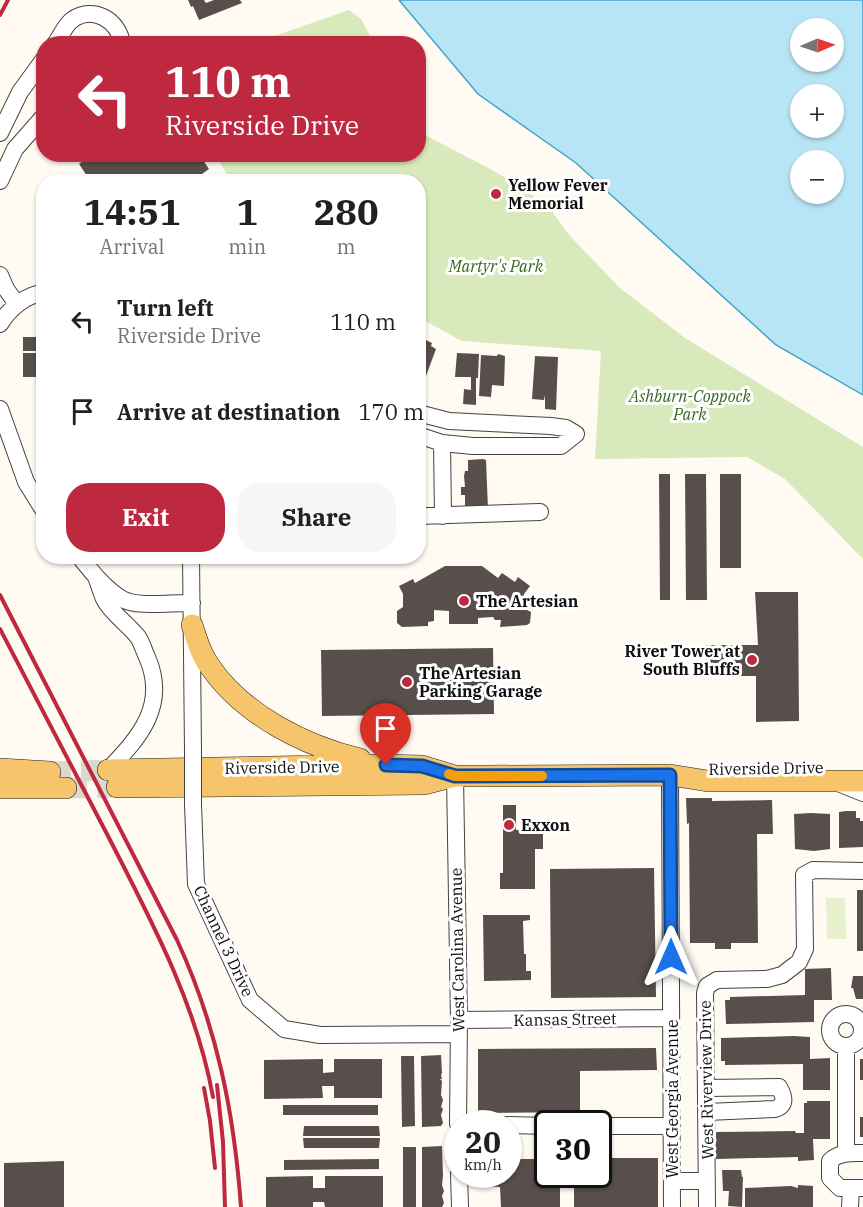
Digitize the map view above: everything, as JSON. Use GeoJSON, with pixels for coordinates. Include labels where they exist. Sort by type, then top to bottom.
{"type":"FeatureCollection","features":[{"type":"Feature","properties":{"kind":"main road"},"geometry":{"type":"LineString","coordinates":[[192,625],[202,654],[210,667],[229,688],[263,716],[298,736],[339,754],[386,765]]}},
{"type":"Feature","properties":{"kind":"main road","name":"Riverside Drive"},"geometry":{"type":"LineString","coordinates":[[113,779],[386,765],[422,766],[455,776]]}},
{"type":"Feature","properties":{"kind":"main road","name":"Riverside Drive"},"geometry":{"type":"LineString","coordinates":[[670,775],[704,769],[863,766]]}},
{"type":"Feature","properties":{"kind":"main road"},"geometry":{"type":"LineString","coordinates":[[0,769],[50,772]]}},
{"type":"Feature","properties":{"kind":"main road","name":"Riverside Drive"},"geometry":{"type":"LineString","coordinates":[[113,779],[424,784],[455,776],[670,775],[708,781],[863,781]]}},
{"type":"Feature","properties":{"kind":"main road"},"geometry":{"type":"LineString","coordinates":[[0,788],[66,788]]}},
{"type":"Feature","properties":{"kind":"street"},"geometry":{"type":"LineString","coordinates":[[61,36],[74,18],[84,14],[95,14],[113,22],[120,36]]}},
{"type":"Feature","properties":{"kind":"street"},"geometry":{"type":"LineString","coordinates":[[0,133],[20,92],[36,70]]}},
{"type":"Feature","properties":{"kind":"street"},"geometry":{"type":"LineString","coordinates":[[0,181],[15,148],[36,125]]}},
{"type":"Feature","properties":{"kind":"street"},"geometry":{"type":"LineString","coordinates":[[0,275],[6,289],[17,304]]}},
{"type":"Feature","properties":{"kind":"street"},"geometry":{"type":"LineString","coordinates":[[0,324],[17,304],[36,293]]}},
{"type":"Feature","properties":{"kind":"street"},"geometry":{"type":"LineString","coordinates":[[0,409],[26,482],[36,499]]}},
{"type":"Feature","properties":{"kind":"street"},"geometry":{"type":"LineString","coordinates":[[426,415],[449,421],[552,426],[566,428],[576,434],[561,446],[473,446],[442,443],[426,438]]}},
{"type":"Feature","properties":{"kind":"street"},"geometry":{"type":"LineString","coordinates":[[442,443],[443,516]]}},
{"type":"Feature","properties":{"kind":"street"},"geometry":{"type":"LineString","coordinates":[[426,516],[540,512]]}},
{"type":"Feature","properties":{"kind":"street"},"geometry":{"type":"LineString","coordinates":[[85,564],[96,577],[123,599],[140,603],[192,603]]}},
{"type":"Feature","properties":{"kind":"street","name":"Channel 3 Drive"},"geometry":{"type":"LineString","coordinates":[[190,564],[196,884],[250,1000],[284,1029],[320,1035],[458,1027]]}},
{"type":"Feature","properties":{"kind":"street"},"geometry":{"type":"LineString","coordinates":[[96,577],[104,600],[139,638],[154,677],[155,688],[148,719],[113,779]]}},
{"type":"Feature","properties":{"kind":"street","name":"West Georgia Avenue"},"geometry":{"type":"LineString","coordinates":[[670,775],[672,1207]]}},
{"type":"Feature","properties":{"kind":"street","name":"West Carolina Avenue"},"geometry":{"type":"LineString","coordinates":[[455,776],[458,1110]]}},
{"type":"Feature","properties":{"kind":"street"},"geometry":{"type":"LineString","coordinates":[[835,781],[863,793]]}},
{"type":"Feature","properties":{"kind":"street","name":"West Riverview Drive"},"geometry":{"type":"LineString","coordinates":[[707,1207],[705,993],[707,986],[717,980],[767,979],[782,975],[799,962],[805,949],[804,875],[813,870],[863,871]]}},
{"type":"Feature","properties":{"kind":"street"},"geometry":{"type":"LineString","coordinates":[[851,1014],[860,1021],[863,1031],[858,1042],[846,1047],[832,1039],[830,1028],[835,1018],[851,1014]]}},
{"type":"Feature","properties":{"kind":"street","name":"Kansas Street"},"geometry":{"type":"LineString","coordinates":[[458,1027],[671,1018]]}},
{"type":"Feature","properties":{"kind":"street"},"geometry":{"type":"LineString","coordinates":[[846,1047],[854,1153],[834,1157],[830,1161],[830,1178],[840,1188],[857,1188],[850,1207]]}},
{"type":"Feature","properties":{"kind":"street"},"geometry":{"type":"LineString","coordinates":[[706,1088],[779,1087],[784,1096],[784,1102],[775,1109],[707,1112]]}},
{"type":"Feature","properties":{"kind":"street"},"geometry":{"type":"LineString","coordinates":[[612,1126],[672,1126]]}},
{"type":"Feature","properties":{"kind":"street"},"geometry":{"type":"LineString","coordinates":[[672,1181],[707,1181]]}},
{"type":"Feature","properties":{"kind":"street"},"geometry":{"type":"LineString","coordinates":[[459,1188],[460,1207]]}},
{"type":"Feature","properties":{"kind":"green space"},"geometry":{"type":"Polygon","coordinates":[[[349,10],[361,19],[370,36],[275,36],[349,10]]]}},
{"type":"Feature","properties":{"kind":"green space"},"geometry":{"type":"Polygon","coordinates":[[[426,135],[524,189],[551,210],[569,235],[620,288],[685,338],[863,447],[863,559],[785,479],[747,457],[595,459],[601,351],[462,341],[426,321],[426,174],[227,174],[219,162],[426,162],[426,135]]]}},
{"type":"Feature","properties":{"kind":"green space"},"geometry":{"type":"Polygon","coordinates":[[[826,898],[845,898],[846,939],[827,939],[826,898]]]}},
{"type":"Feature","properties":{"kind":"water"},"geometry":{"type":"Polygon","coordinates":[[[399,0],[863,0],[863,395],[776,345],[576,163],[478,94],[399,0]]]}},
{"type":"Feature","properties":{"kind":"building"},"geometry":{"type":"Polygon","coordinates":[[[188,0],[204,0],[206,3],[214,0],[240,0],[242,3],[199,20],[188,0]]]}},
{"type":"Feature","properties":{"kind":"building"},"geometry":{"type":"Polygon","coordinates":[[[82,162],[204,162],[209,169],[202,174],[86,174],[79,164],[82,162]]]}},
{"type":"Feature","properties":{"kind":"building"},"geometry":{"type":"Polygon","coordinates":[[[23,337],[36,337],[36,351],[23,351],[23,337]]]}},
{"type":"Feature","properties":{"kind":"building"},"geometry":{"type":"Polygon","coordinates":[[[426,340],[436,349],[426,376],[426,340]]]}},
{"type":"Feature","properties":{"kind":"building"},"geometry":{"type":"Polygon","coordinates":[[[23,353],[36,353],[36,377],[23,377],[23,353]]]}},
{"type":"Feature","properties":{"kind":"building"},"geometry":{"type":"Polygon","coordinates":[[[457,353],[479,354],[476,405],[463,404],[464,389],[471,390],[471,377],[455,377],[457,353]]]}},
{"type":"Feature","properties":{"kind":"building"},"geometry":{"type":"Polygon","coordinates":[[[498,354],[505,356],[504,386],[492,385],[491,397],[479,396],[481,355],[497,356],[498,354]]]}},
{"type":"Feature","properties":{"kind":"building"},"geometry":{"type":"Polygon","coordinates":[[[535,356],[558,357],[556,410],[545,409],[545,395],[544,400],[532,399],[535,356]]]}},
{"type":"Feature","properties":{"kind":"building"},"geometry":{"type":"Polygon","coordinates":[[[468,460],[486,460],[488,509],[465,508],[465,495],[461,495],[461,487],[465,487],[464,476],[465,471],[468,471],[468,460]]]}},
{"type":"Feature","properties":{"kind":"building"},"geometry":{"type":"Polygon","coordinates":[[[659,474],[670,474],[670,600],[660,600],[659,474]]]}},
{"type":"Feature","properties":{"kind":"building"},"geometry":{"type":"Polygon","coordinates":[[[685,474],[706,474],[707,600],[686,600],[685,474]]]}},
{"type":"Feature","properties":{"kind":"building"},"geometry":{"type":"Polygon","coordinates":[[[720,474],[741,474],[741,568],[720,568],[720,474]]]}},
{"type":"Feature","properties":{"kind":"building","name":"The Artesian"},"geometry":{"type":"Polygon","coordinates":[[[445,566],[482,566],[498,578],[502,573],[515,582],[518,577],[530,586],[524,594],[525,609],[531,612],[530,623],[500,627],[501,620],[495,620],[493,617],[478,618],[478,624],[449,624],[449,611],[434,610],[434,621],[428,622],[428,626],[402,627],[397,623],[397,611],[403,607],[403,594],[399,586],[413,579],[415,583],[445,566]]]}},
{"type":"Feature","properties":{"kind":"building","name":"River Tower at South Bluffs"},"geometry":{"type":"Polygon","coordinates":[[[755,592],[798,592],[799,721],[756,722],[756,676],[706,676],[705,645],[758,645],[755,592]]]}},
{"type":"Feature","properties":{"kind":"building","name":"The Artesian Parking Garage"},"geometry":{"type":"Polygon","coordinates":[[[493,648],[494,714],[322,716],[321,650],[493,648]]]}},
{"type":"Feature","properties":{"kind":"building"},"geometry":{"type":"Polygon","coordinates":[[[686,798],[712,798],[712,801],[772,800],[773,834],[757,834],[758,943],[731,943],[731,949],[715,949],[715,943],[690,943],[689,823],[687,824],[686,798]]]}},
{"type":"Feature","properties":{"kind":"building"},"geometry":{"type":"Polygon","coordinates":[[[503,805],[516,805],[516,830],[543,829],[543,849],[535,849],[535,889],[500,889],[500,873],[503,873],[503,805]]]}},
{"type":"Feature","properties":{"kind":"building"},"geometry":{"type":"Polygon","coordinates":[[[856,811],[856,818],[863,821],[863,847],[839,848],[839,812],[856,811]]]}},
{"type":"Feature","properties":{"kind":"building"},"geometry":{"type":"Polygon","coordinates":[[[794,814],[830,814],[830,849],[814,851],[795,849],[794,814]]]}},
{"type":"Feature","properties":{"kind":"building"},"geometry":{"type":"Polygon","coordinates":[[[654,868],[656,997],[551,998],[550,869],[654,868]]]}},
{"type":"Feature","properties":{"kind":"building"},"geometry":{"type":"Polygon","coordinates":[[[857,890],[863,890],[863,951],[857,951],[857,890]]]}},
{"type":"Feature","properties":{"kind":"building"},"geometry":{"type":"Polygon","coordinates":[[[483,915],[530,915],[530,920],[523,921],[526,971],[531,971],[531,980],[484,981],[483,915]]]}},
{"type":"Feature","properties":{"kind":"building"},"geometry":{"type":"Polygon","coordinates":[[[831,968],[832,1000],[814,1000],[814,1022],[726,1024],[725,1000],[730,1000],[730,997],[805,995],[805,969],[831,968]]]}},
{"type":"Feature","properties":{"kind":"building"},"geometry":{"type":"Polygon","coordinates":[[[853,976],[863,976],[863,999],[856,999],[853,988],[851,988],[853,976]]]}},
{"type":"Feature","properties":{"kind":"building"},"geometry":{"type":"Polygon","coordinates":[[[810,1037],[810,1059],[830,1058],[830,1090],[803,1090],[803,1064],[725,1065],[725,1061],[721,1061],[721,1038],[810,1037]]]}},
{"type":"Feature","properties":{"kind":"building"},"geometry":{"type":"Polygon","coordinates":[[[656,1048],[657,1070],[580,1071],[580,1110],[534,1110],[534,1112],[522,1113],[522,1110],[478,1110],[478,1049],[656,1048]]]}},
{"type":"Feature","properties":{"kind":"building"},"geometry":{"type":"Polygon","coordinates":[[[441,1055],[443,1123],[441,1126],[422,1127],[421,1056],[441,1055]]]}},
{"type":"Feature","properties":{"kind":"building"},"geometry":{"type":"Polygon","coordinates":[[[401,1056],[414,1056],[415,1126],[402,1127],[401,1056]]]}},
{"type":"Feature","properties":{"kind":"building"},"geometry":{"type":"Polygon","coordinates":[[[323,1059],[323,1073],[334,1072],[334,1059],[382,1059],[382,1098],[334,1098],[334,1086],[322,1086],[323,1098],[264,1099],[264,1060],[323,1059]]]}},
{"type":"Feature","properties":{"kind":"building"},"geometry":{"type":"Polygon","coordinates":[[[860,1059],[863,1059],[863,1080],[860,1080],[860,1059]]]}},
{"type":"Feature","properties":{"kind":"building"},"geometry":{"type":"Polygon","coordinates":[[[830,1101],[830,1139],[813,1139],[814,1160],[798,1161],[798,1157],[716,1159],[716,1132],[795,1131],[804,1133],[804,1103],[830,1101]]]}},
{"type":"Feature","properties":{"kind":"building"},"geometry":{"type":"Polygon","coordinates":[[[283,1105],[378,1105],[378,1115],[283,1115],[283,1105]]]}},
{"type":"Feature","properties":{"kind":"building"},"geometry":{"type":"Polygon","coordinates":[[[860,1117],[863,1117],[863,1137],[860,1137],[860,1117]]]}},
{"type":"Feature","properties":{"kind":"building"},"geometry":{"type":"Polygon","coordinates":[[[304,1126],[379,1126],[380,1136],[303,1136],[304,1126]]]}},
{"type":"Feature","properties":{"kind":"building"},"geometry":{"type":"Polygon","coordinates":[[[303,1138],[380,1138],[379,1148],[304,1148],[303,1138]]]}},
{"type":"Feature","properties":{"kind":"building"},"geometry":{"type":"Polygon","coordinates":[[[442,1146],[444,1203],[442,1207],[422,1207],[422,1147],[442,1146]]]}},
{"type":"Feature","properties":{"kind":"building"},"geometry":{"type":"Polygon","coordinates":[[[403,1147],[416,1147],[416,1207],[403,1207],[403,1147]]]}},
{"type":"Feature","properties":{"kind":"building"},"geometry":{"type":"Polygon","coordinates":[[[612,1158],[658,1158],[658,1207],[574,1207],[574,1188],[612,1188],[612,1158]]]}},
{"type":"Feature","properties":{"kind":"building"},"geometry":{"type":"Polygon","coordinates":[[[379,1159],[379,1169],[284,1170],[284,1160],[379,1159]]]}},
{"type":"Feature","properties":{"kind":"building"},"geometry":{"type":"Polygon","coordinates":[[[522,1159],[534,1159],[534,1188],[560,1188],[560,1207],[501,1207],[500,1188],[522,1188],[522,1159]]]}},
{"type":"Feature","properties":{"kind":"building"},"geometry":{"type":"Polygon","coordinates":[[[64,1161],[64,1207],[4,1207],[4,1163],[64,1161]]]}},
{"type":"Feature","properties":{"kind":"building"},"geometry":{"type":"Polygon","coordinates":[[[722,1170],[741,1170],[743,1177],[742,1207],[728,1206],[729,1191],[723,1191],[722,1170]]]}},
{"type":"Feature","properties":{"kind":"building"},"geometry":{"type":"Polygon","coordinates":[[[313,1176],[313,1188],[325,1188],[325,1176],[383,1176],[383,1207],[325,1207],[324,1202],[313,1202],[313,1207],[266,1207],[266,1177],[313,1176]]]}},
{"type":"Feature","properties":{"kind":"building"},"geometry":{"type":"Polygon","coordinates":[[[798,1185],[813,1186],[813,1207],[745,1207],[745,1188],[791,1186],[798,1188],[798,1185]]]}},
{"type":"Feature","properties":{"kind":"tunnel"},"geometry":{"type":"LineString","coordinates":[[50,772],[108,770]]}},
{"type":"Feature","properties":{"kind":"tunnel"},"geometry":{"type":"LineString","coordinates":[[66,788],[117,787]]}},
{"type":"Feature","properties":{"kind":"railway"},"geometry":{"type":"LineString","coordinates":[[0,15],[8,0]]}},
{"type":"Feature","properties":{"kind":"railway"},"geometry":{"type":"LineString","coordinates":[[0,595],[177,940],[191,973],[203,1005],[221,1070],[234,1137],[241,1207]]}},
{"type":"Feature","properties":{"kind":"railway"},"geometry":{"type":"LineString","coordinates":[[0,629],[156,931],[184,995],[205,1062],[213,1097]]}},
{"type":"Feature","properties":{"kind":"railway"},"geometry":{"type":"LineString","coordinates":[[217,1085],[223,1142],[225,1207]]}},
{"type":"Feature","properties":{"kind":"railway"},"geometry":{"type":"LineString","coordinates":[[204,1088],[215,1168]]}},
{"type":"Feature","properties":{"kind":"slow traffic"},"geometry":{"type":"LineString","coordinates":[[449,774],[455,776],[542,776]]}},
{"type":"Feature","properties":{"kind":"place","name":"Yellow Fever Memorial"},"geometry":{"type":"Point","coordinates":[496,194]}},
{"type":"Feature","properties":{"kind":"place","name":"The Artesian"},"geometry":{"type":"Point","coordinates":[464,601]}},
{"type":"Feature","properties":{"kind":"place","name":"River Tower at South Bluffs"},"geometry":{"type":"Point","coordinates":[752,660]}},
{"type":"Feature","properties":{"kind":"place","name":"The Artesian Parking Garage"},"geometry":{"type":"Point","coordinates":[407,682]}},
{"type":"Feature","properties":{"kind":"place","name":"Exxon"},"geometry":{"type":"Point","coordinates":[509,825]}},
{"type":"Feature","properties":{"kind":"route"},"geometry":{"type":"LineString","coordinates":[[386,765],[422,766],[455,776],[670,775],[671,957]]}},
{"type":"Feature","properties":{"kind":"park label","name":"Martyr's Park"},"geometry":{"type":"Point","coordinates":[496,266]}},
{"type":"Feature","properties":{"kind":"park label","name":"Ashburn-Coppock Park"},"geometry":{"type":"Point","coordinates":[690,405]}}]}
